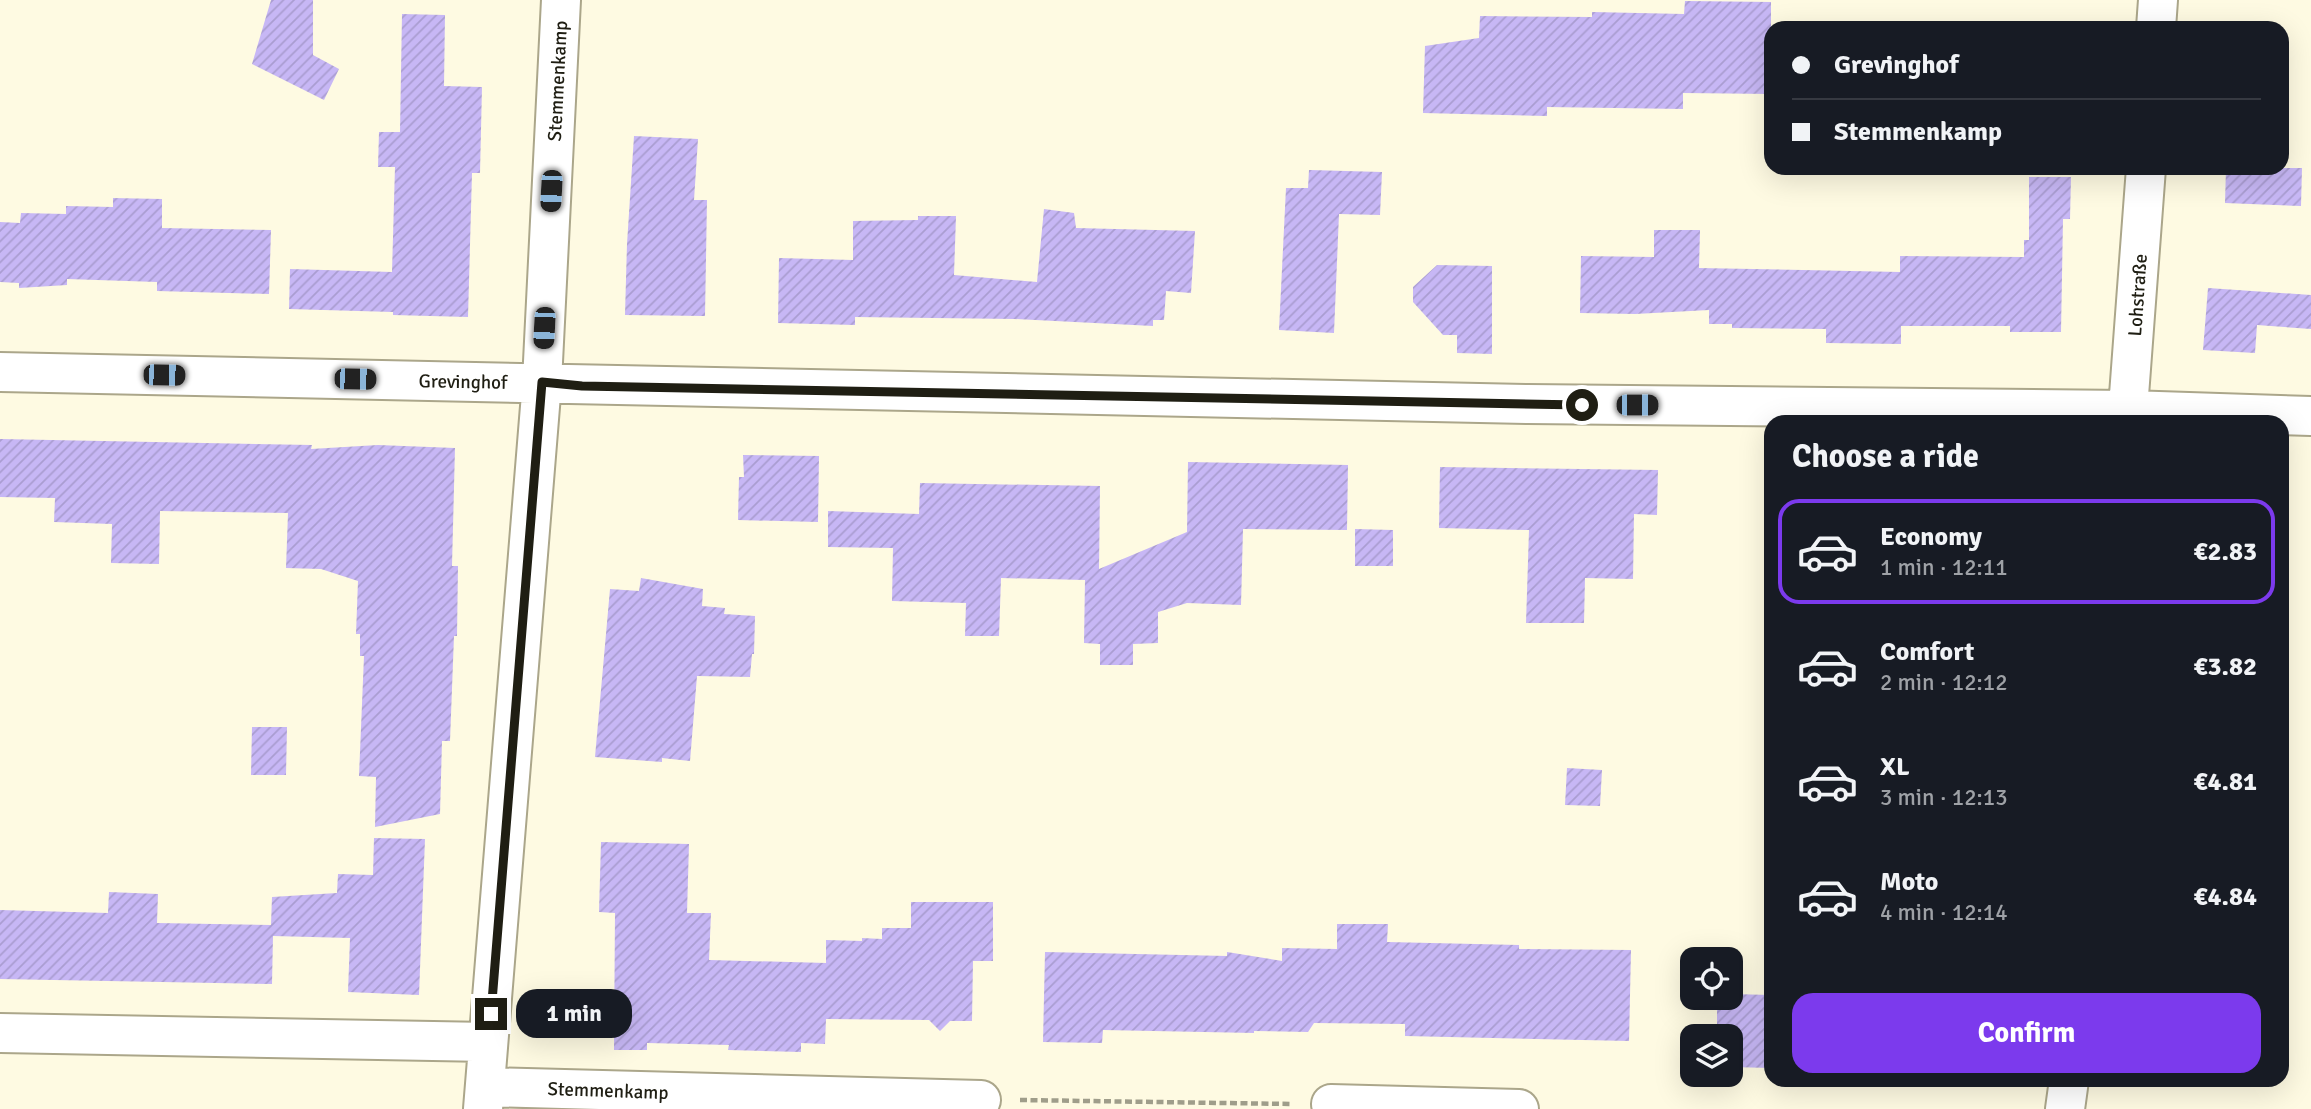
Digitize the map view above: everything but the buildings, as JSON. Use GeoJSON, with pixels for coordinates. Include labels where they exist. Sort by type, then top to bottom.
{"type":"FeatureCollection","features":[{"type":"Feature","properties":{"kind":"street","name":"Stemmenkamp"},"geometry":{"type":"LineString","coordinates":[[561,0],[542,382],[484,1098],[981,1100]]}},
{"type":"Feature","properties":{"kind":"street"},"geometry":{"type":"LineString","coordinates":[[2156,21],[2158,0]]}},
{"type":"Feature","properties":{"kind":"street","name":"Lohstraße"},"geometry":{"type":"LineString","coordinates":[[2127,415],[2145,175]]}},
{"type":"Feature","properties":{"kind":"street","name":"Grevinghof"},"geometry":{"type":"LineString","coordinates":[[0,372],[2076,415]]}},
{"type":"Feature","properties":{"kind":"street","name":"Grevinghof"},"geometry":{"type":"LineString","coordinates":[[2289,416],[2311,416]]}},
{"type":"Feature","properties":{"kind":"street"},"geometry":{"type":"LineString","coordinates":[[0,1033],[488,1042]]}},
{"type":"Feature","properties":{"kind":"street"},"geometry":{"type":"LineString","coordinates":[[2065,1109],[2068,1087]]}},
{"type":"Feature","properties":{"kind":"street"},"geometry":{"type":"LineString","coordinates":[[1331,1104],[1520,1109]]}},
{"type":"Feature","properties":{"kind":"path"},"geometry":{"type":"LineString","coordinates":[[981,1100],[1234,1106],[1331,1104]]}},
{"type":"Feature","properties":{"kind":"route"},"geometry":{"type":"LineString","coordinates":[[491,1014],[542,382],[582,386],[1582,405]]}}]}
